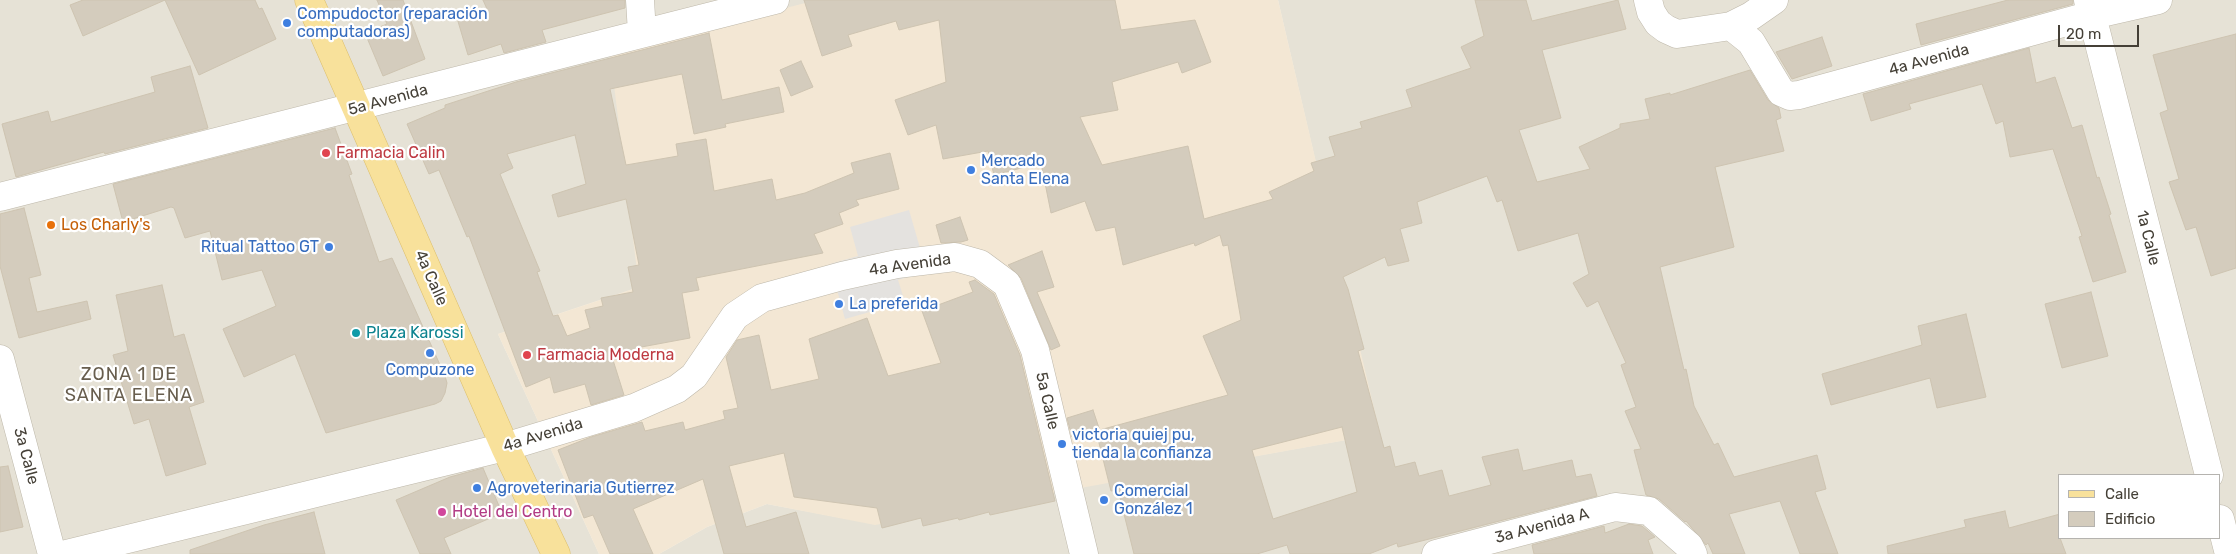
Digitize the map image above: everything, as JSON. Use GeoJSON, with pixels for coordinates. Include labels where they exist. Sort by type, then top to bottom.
{"type":"FeatureCollection","features":[{"type":"Feature","properties":{"kind":"main road","name":"4a Calle"},"geometry":{"type":"LineString","coordinates":[[309,0],[506,447],[556,554]]}},
{"type":"Feature","properties":{"kind":"street"},"geometry":{"type":"LineString","coordinates":[[640,0],[642,33]]}},
{"type":"Feature","properties":{"kind":"street","name":"5a Avenida"},"geometry":{"type":"LineString","coordinates":[[0,198],[775,0]]}},
{"type":"Feature","properties":{"kind":"street"},"geometry":{"type":"LineString","coordinates":[[1648,0],[1651,12],[1658,23],[1677,34],[1731,26],[1751,16],[1774,0]]}},
{"type":"Feature","properties":{"kind":"street","name":"4a Avenida"},"geometry":{"type":"LineString","coordinates":[[1731,26],[1751,42],[1782,92],[1790,96],[1800,95],[2090,8],[2158,0]]}},
{"type":"Feature","properties":{"kind":"street","name":"1a Calle"},"geometry":{"type":"LineString","coordinates":[[2090,8],[2209,474]]}},
{"type":"Feature","properties":{"kind":"street","name":"4a Avenida"},"geometry":{"type":"LineString","coordinates":[[66,554],[506,447],[634,408],[677,389],[694,376],[735,316],[762,298],[842,276],[897,264],[955,257],[980,264]]}},
{"type":"Feature","properties":{"kind":"street","name":"5a Calle"},"geometry":{"type":"LineString","coordinates":[[980,264],[1007,284],[1035,350],[1084,554]]}},
{"type":"Feature","properties":{"kind":"street","name":"3a Calle"},"geometry":{"type":"LineString","coordinates":[[0,359],[52,554]]}},
{"type":"Feature","properties":{"kind":"street","name":"3a Avenida A"},"geometry":{"type":"LineString","coordinates":[[1436,554],[1615,507],[1649,511],[1689,546],[1693,554]]}},
{"type":"Feature","properties":{"kind":"street"},"geometry":{"type":"LineString","coordinates":[[2221,523],[2229,554]]}},
{"type":"Feature","properties":{"kind":"shaded area"},"geometry":{"type":"Polygon","coordinates":[[[0,0],[817,0],[639,287],[498,334],[599,554],[0,554],[0,0]]]}},
{"type":"Feature","properties":{"kind":"shaded area","name":"Mercado Santa Elena"},"geometry":{"type":"Polygon","coordinates":[[[817,0],[1278,0],[1380,434],[875,525],[767,504],[707,527],[659,554],[599,554],[498,334],[639,287],[610,53],[817,0]]]}},
{"type":"Feature","properties":{"kind":"shaded area"},"geometry":{"type":"Polygon","coordinates":[[[1278,0],[2236,0],[2236,554],[659,554],[707,527],[767,504],[875,524],[1379,434],[1278,0]]]}},
{"type":"Feature","properties":{"kind":"shaded area"},"geometry":{"type":"Polygon","coordinates":[[[909,210],[927,272],[898,280],[905,302],[845,319],[830,264],[858,256],[850,227],[909,210]]]}},
{"type":"Feature","properties":{"kind":"building"},"geometry":{"type":"Polygon","coordinates":[[[83,0],[165,0],[83,36],[70,5],[83,0]]]}},
{"type":"Feature","properties":{"kind":"building"},"geometry":{"type":"Polygon","coordinates":[[[165,0],[255,0],[259,9],[262,8],[276,39],[199,75],[165,0]]]}},
{"type":"Feature","properties":{"kind":"building"},"geometry":{"type":"Polygon","coordinates":[[[377,0],[403,0],[425,59],[383,76],[365,33],[387,24],[377,0]]]}},
{"type":"Feature","properties":{"kind":"building"},"geometry":{"type":"Polygon","coordinates":[[[483,0],[625,0],[625,8],[542,30],[546,42],[504,53],[501,44],[468,55],[457,18],[487,9],[483,0]]]}},
{"type":"Feature","properties":{"kind":"building"},"geometry":{"type":"Polygon","coordinates":[[[804,0],[1115,0],[1121,30],[1195,20],[1211,62],[1182,73],[1178,62],[1112,82],[1118,110],[1080,117],[1102,165],[1188,146],[1204,219],[1273,199],[1269,192],[1314,171],[1311,163],[1335,156],[1329,137],[1362,128],[1360,122],[1412,107],[1406,90],[1471,68],[1461,47],[1484,36],[1475,0],[1526,0],[1532,21],[1618,0],[1626,29],[1542,50],[1561,118],[1519,130],[1537,182],[1590,169],[1579,147],[1620,128],[1620,124],[1650,119],[1645,99],[1670,93],[1670,95],[1750,70],[1768,100],[1779,108],[1781,118],[1776,120],[1784,151],[1715,167],[1734,247],[1660,267],[1694,406],[1714,445],[1718,443],[1734,477],[1817,455],[1826,489],[1815,492],[1838,554],[1800,554],[1780,501],[1729,514],[1745,554],[1713,554],[1708,543],[1706,545],[1686,521],[1659,499],[1646,495],[1634,450],[1641,449],[1625,411],[1636,407],[1621,365],[1626,363],[1598,301],[1587,307],[1573,283],[1589,274],[1578,233],[1518,251],[1502,200],[1497,202],[1487,176],[1417,202],[1422,223],[1400,229],[1409,261],[1388,266],[1385,257],[1343,277],[1364,349],[1358,351],[1384,448],[1390,446],[1395,467],[1415,462],[1419,476],[1442,470],[1449,496],[1491,485],[1482,457],[1518,449],[1523,471],[1572,460],[1576,477],[1591,474],[1597,496],[1398,547],[1397,543],[1369,554],[1290,554],[1287,545],[1257,554],[1134,554],[1118,490],[1111,491],[1096,431],[1228,395],[1203,336],[1241,320],[1228,245],[1223,246],[1220,235],[1195,246],[1194,243],[1123,265],[1115,227],[1096,231],[1085,201],[1051,213],[1041,163],[994,175],[988,151],[943,159],[936,125],[908,135],[895,100],[946,82],[939,20],[899,30],[896,21],[848,35],[852,46],[822,56],[804,0]],[[1342,427],[1252,450],[1273,519],[1357,492],[1342,427]]]}},
{"type":"Feature","properties":{"kind":"building"},"geometry":{"type":"Polygon","coordinates":[[[2008,0],[2073,0],[2073,4],[1921,45],[1916,24],[2008,0]]]}},
{"type":"Feature","properties":{"kind":"building"},"geometry":{"type":"Polygon","coordinates":[[[709,33],[722,100],[779,87],[784,112],[725,124],[726,127],[694,134],[682,74],[610,89],[626,165],[678,156],[676,144],[706,139],[714,191],[772,179],[776,200],[805,193],[854,173],[851,163],[890,153],[899,189],[856,200],[859,205],[839,213],[843,224],[814,234],[823,253],[696,278],[699,290],[682,293],[690,338],[636,348],[638,355],[613,360],[624,395],[591,405],[585,384],[554,393],[550,377],[526,387],[469,236],[467,237],[439,170],[429,174],[407,124],[445,108],[445,105],[516,82],[709,33]],[[575,135],[507,154],[513,168],[500,174],[540,271],[537,272],[553,316],[558,315],[567,336],[590,328],[585,310],[603,306],[601,298],[633,292],[628,267],[639,265],[626,199],[558,217],[552,195],[586,184],[575,135]]]}},
{"type":"Feature","properties":{"kind":"building"},"geometry":{"type":"Polygon","coordinates":[[[2236,34],[2236,268],[2211,276],[2196,227],[2186,230],[2169,182],[2179,179],[2160,113],[2168,110],[2153,55],[2236,34]]]}},
{"type":"Feature","properties":{"kind":"building"},"geometry":{"type":"Polygon","coordinates":[[[1822,37],[1832,66],[1792,79],[1776,52],[1822,37]]]}},
{"type":"Feature","properties":{"kind":"building"},"geometry":{"type":"Polygon","coordinates":[[[2029,48],[2036,83],[2055,77],[2072,128],[2082,125],[2097,178],[2099,177],[2111,214],[2109,215],[2126,272],[2093,282],[2079,237],[2082,236],[2053,149],[2010,157],[2003,121],[1996,124],[1982,84],[1909,104],[1911,109],[1871,121],[1863,94],[2029,48]]]}},
{"type":"Feature","properties":{"kind":"building"},"geometry":{"type":"Polygon","coordinates":[[[801,61],[813,87],[791,96],[780,70],[801,61]]]}},
{"type":"Feature","properties":{"kind":"building"},"geometry":{"type":"Polygon","coordinates":[[[190,66],[208,128],[105,154],[104,152],[16,177],[2,124],[48,111],[51,122],[155,92],[151,77],[190,66]]]}},
{"type":"Feature","properties":{"kind":"building"},"geometry":{"type":"Polygon","coordinates":[[[335,128],[352,174],[349,175],[379,262],[392,258],[447,383],[441,401],[435,404],[326,433],[295,354],[244,377],[223,329],[276,306],[262,270],[222,280],[210,231],[185,238],[174,208],[171,207],[123,222],[113,184],[335,128]]]}},
{"type":"Feature","properties":{"kind":"building"},"geometry":{"type":"Polygon","coordinates":[[[24,208],[41,275],[29,278],[37,312],[87,301],[91,319],[19,338],[0,266],[0,214],[24,208]]]}},
{"type":"Feature","properties":{"kind":"building"},"geometry":{"type":"Polygon","coordinates":[[[960,217],[968,240],[941,243],[936,225],[960,217]]]}},
{"type":"Feature","properties":{"kind":"building"},"geometry":{"type":"Polygon","coordinates":[[[1042,251],[1054,287],[1037,292],[1060,346],[1051,350],[1021,278],[1008,265],[1042,251]]]}},
{"type":"Feature","properties":{"kind":"building"},"geometry":{"type":"Polygon","coordinates":[[[975,280],[994,294],[1020,355],[1055,501],[990,515],[989,512],[959,520],[958,518],[923,526],[921,518],[882,528],[877,508],[794,497],[784,453],[729,466],[746,527],[796,512],[809,554],[724,554],[703,479],[633,509],[653,554],[610,554],[593,515],[584,518],[558,450],[591,437],[642,422],[645,431],[683,422],[685,430],[725,419],[723,411],[738,408],[726,357],[737,340],[759,335],[771,390],[819,379],[809,339],[867,318],[888,376],[941,363],[922,311],[973,292],[969,282],[975,280]]]}},
{"type":"Feature","properties":{"kind":"building"},"geometry":{"type":"Polygon","coordinates":[[[162,285],[174,337],[184,334],[204,402],[189,407],[206,464],[166,476],[149,419],[134,424],[113,355],[128,351],[116,295],[162,285]]]}},
{"type":"Feature","properties":{"kind":"building"},"geometry":{"type":"Polygon","coordinates":[[[2091,292],[2108,356],[2062,368],[2045,304],[2091,292]]]}},
{"type":"Feature","properties":{"kind":"building"},"geometry":{"type":"Polygon","coordinates":[[[1966,314],[1986,397],[1937,408],[1930,378],[1831,405],[1822,374],[1922,345],[1918,326],[1966,314]]]}},
{"type":"Feature","properties":{"kind":"building"},"geometry":{"type":"Polygon","coordinates":[[[1093,410],[1099,428],[1072,437],[1067,418],[1093,410]]]}},
{"type":"Feature","properties":{"kind":"building"},"geometry":{"type":"Polygon","coordinates":[[[8,466],[23,527],[0,532],[0,467],[8,466]]]}},
{"type":"Feature","properties":{"kind":"building"},"geometry":{"type":"Polygon","coordinates":[[[483,468],[502,513],[444,538],[451,554],[420,554],[396,500],[450,477],[483,468]]]}},
{"type":"Feature","properties":{"kind":"building"},"geometry":{"type":"Polygon","coordinates":[[[2005,511],[2009,528],[2058,515],[2058,539],[2060,539],[2066,554],[1888,554],[1887,546],[1966,527],[1964,520],[2005,511]]]}},
{"type":"Feature","properties":{"kind":"building"},"geometry":{"type":"Polygon","coordinates":[[[314,512],[325,554],[190,554],[190,550],[264,525],[314,512]]]}},
{"type":"Feature","properties":{"kind":"building"},"geometry":{"type":"Polygon","coordinates":[[[1629,524],[1642,526],[1655,537],[1648,540],[1653,554],[1534,554],[1532,545],[1604,526],[1605,533],[1629,524]]]}},
{"type":"Feature","properties":{"kind":"place","name":"Compudoctor (reparación computadoras)"},"geometry":{"type":"Point","coordinates":[287,23]}},
{"type":"Feature","properties":{"kind":"place","name":"Farmacia Calin"},"geometry":{"type":"Point","coordinates":[326,153]}},
{"type":"Feature","properties":{"kind":"place","name":"Mercado Santa Elena"},"geometry":{"type":"Point","coordinates":[971,170]}},
{"type":"Feature","properties":{"kind":"place","name":"Los Charly's"},"geometry":{"type":"Point","coordinates":[51,225]}},
{"type":"Feature","properties":{"kind":"place","name":"Ritual Tattoo GT"},"geometry":{"type":"Point","coordinates":[329,247]}},
{"type":"Feature","properties":{"kind":"place","name":"La preferida"},"geometry":{"type":"Point","coordinates":[839,304]}},
{"type":"Feature","properties":{"kind":"place","name":"Plaza Karossi"},"geometry":{"type":"Point","coordinates":[356,333]}},
{"type":"Feature","properties":{"kind":"place","name":"Compuzone"},"geometry":{"type":"Point","coordinates":[430,353]}},
{"type":"Feature","properties":{"kind":"place","name":"Farmacia Moderna"},"geometry":{"type":"Point","coordinates":[527,355]}},
{"type":"Feature","properties":{"kind":"place","name":"victoria quiej pu, tienda la confianza"},"geometry":{"type":"Point","coordinates":[1062,444]}},
{"type":"Feature","properties":{"kind":"place","name":"Agroveterinaria Gutierrez"},"geometry":{"type":"Point","coordinates":[477,488]}},
{"type":"Feature","properties":{"kind":"place","name":"Comercial González 1"},"geometry":{"type":"Point","coordinates":[1104,500]}},
{"type":"Feature","properties":{"kind":"place","name":"Hotel del Centro"},"geometry":{"type":"Point","coordinates":[442,512]}},
{"type":"Feature","properties":{"kind":"district","name":"ZONA 1 DE SANTA ELENA"},"geometry":{"type":"Point","coordinates":[129,385]}}]}
